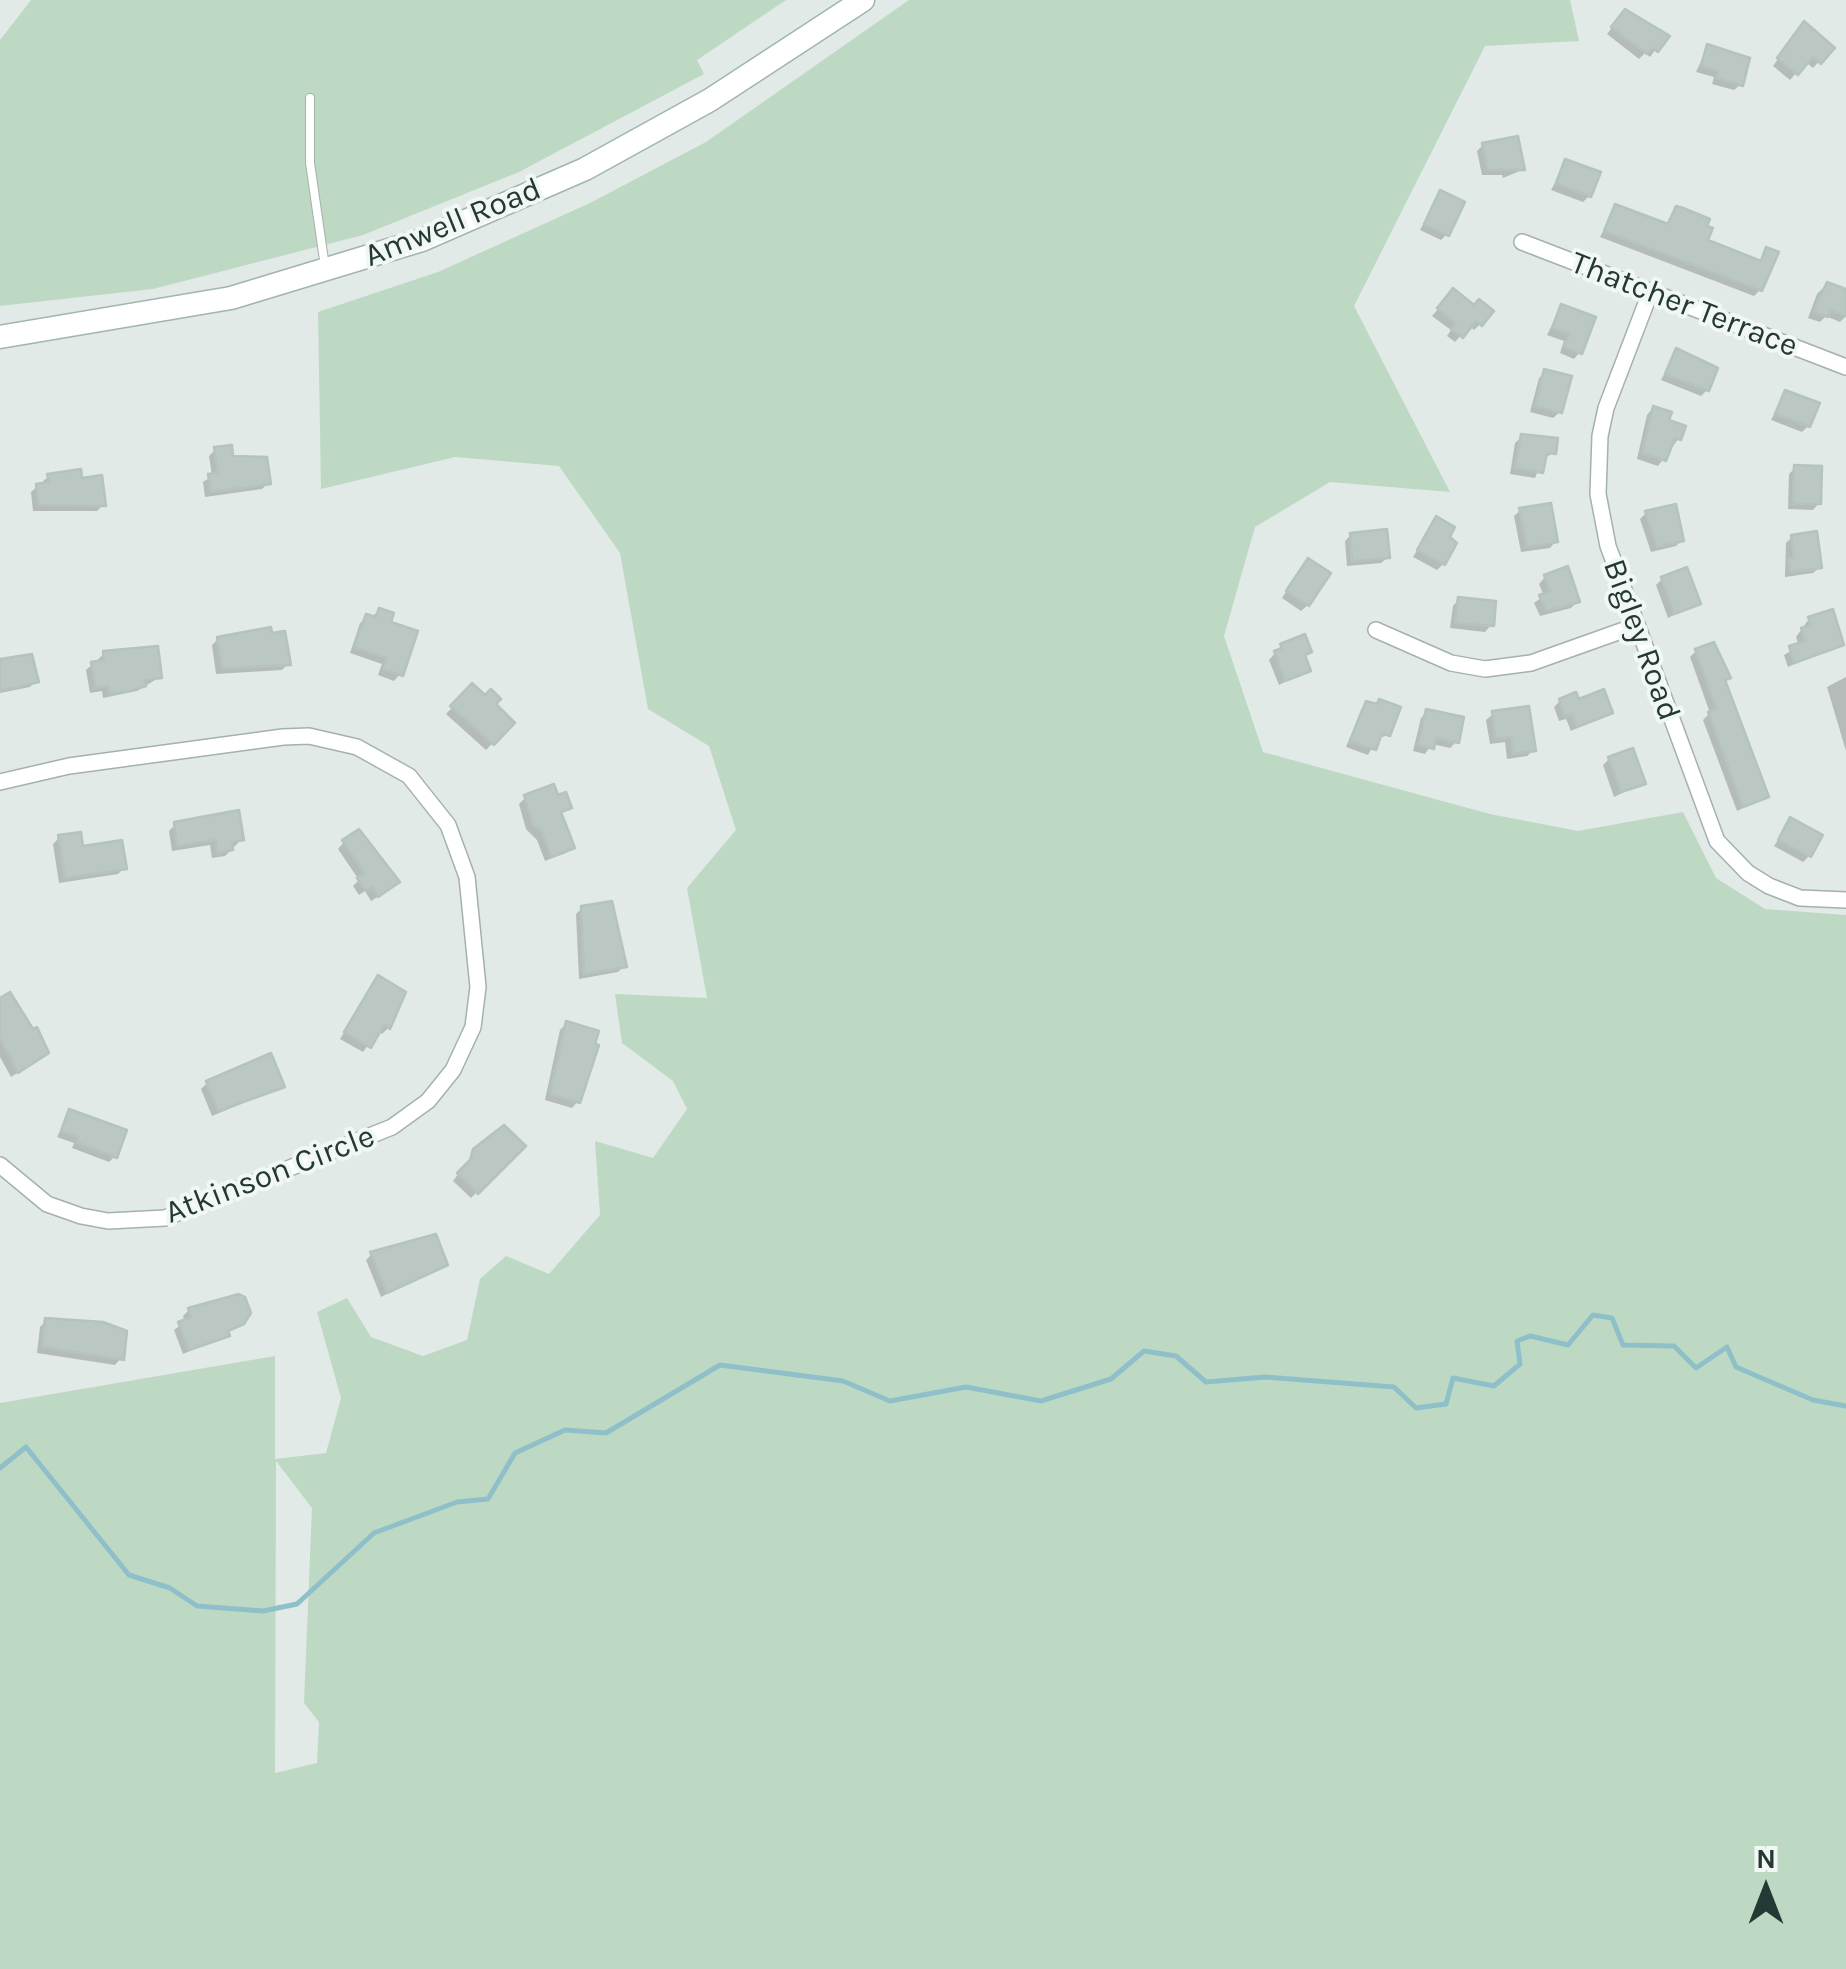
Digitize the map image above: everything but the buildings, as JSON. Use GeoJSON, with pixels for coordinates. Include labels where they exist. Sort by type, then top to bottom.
{"type":"FeatureCollection","features":[{"type":"Feature","properties":{"kind":"main road","name":"Amwell Road"},"geometry":{"type":"LineString","coordinates":[[0,336],[188,308],[326,272],[440,233],[585,169],[710,100],[863,0]]}},
{"type":"Feature","properties":{"kind":"street","name":"Thatcher Terrace"},"geometry":{"type":"LineString","coordinates":[[1522,242],[1846,368]]}},
{"type":"Feature","properties":{"kind":"street","name":"Bigley Road"},"geometry":{"type":"LineString","coordinates":[[1650,293],[1606,408],[1597,464],[1600,519],[1635,626],[1717,840],[1731,858],[1769,886],[1800,898],[1846,900]]}},
{"type":"Feature","properties":{"kind":"street"},"geometry":{"type":"LineString","coordinates":[[1376,630],[1451,662],[1485,669],[1530,663],[1635,626]]}},
{"type":"Feature","properties":{"kind":"street","name":"Atkinson Circle"},"geometry":{"type":"LineString","coordinates":[[0,782],[36,772],[282,737],[309,736],[357,747],[409,776],[448,826],[466,877],[478,987],[473,1027],[453,1070],[428,1101],[392,1128],[164,1218],[108,1221],[81,1216],[47,1204],[0,1165]]}},
{"type":"Feature","properties":{"kind":"lane"},"geometry":{"type":"LineString","coordinates":[[310,98],[310,163],[326,272]]}},
{"type":"Feature","properties":{"kind":"green space"},"geometry":{"type":"Polygon","coordinates":[[[31,0],[786,0],[697,60],[704,74],[519,172],[363,235],[153,289],[0,306],[0,40],[31,0]]]}},
{"type":"Feature","properties":{"kind":"green space"},"geometry":{"type":"Polygon","coordinates":[[[909,0],[1570,0],[1579,41],[1485,46],[1354,306],[1450,492],[1330,482],[1255,527],[1224,636],[1263,752],[1490,814],[1578,831],[1683,812],[1716,878],[1765,909],[1846,915],[1846,1969],[0,1969],[0,1403],[275,1356],[275,1459],[326,1453],[341,1398],[317,1312],[347,1298],[371,1337],[423,1356],[467,1340],[480,1279],[506,1256],[549,1274],[600,1215],[595,1141],[653,1158],[687,1109],[673,1081],[622,1043],[615,994],[707,998],[687,888],[736,830],[709,746],[648,709],[620,553],[559,466],[455,457],[321,489],[318,312],[438,272],[590,203],[706,142],[909,0]],[[276,1461],[275,1773],[317,1763],[319,1722],[304,1703],[312,1508],[276,1461]]]}},
{"type":"Feature","properties":{"kind":"waterway"},"geometry":{"type":"LineString","coordinates":[[0,1468],[26,1447],[129,1575],[170,1588],[197,1606],[263,1611],[297,1604],[374,1533],[457,1502],[488,1499],[515,1453],[565,1430],[606,1433],[720,1365],[843,1381],[890,1401],[966,1387],[1041,1401],[1111,1379],[1144,1351],[1176,1356],[1206,1382],[1265,1377],[1394,1387],[1416,1408],[1446,1404],[1453,1378],[1494,1386],[1520,1364],[1517,1341],[1530,1336],[1568,1345],[1593,1315],[1612,1318],[1623,1345],[1674,1346],[1696,1368],[1727,1347],[1736,1367],[1813,1400],[1846,1406]]}}]}
